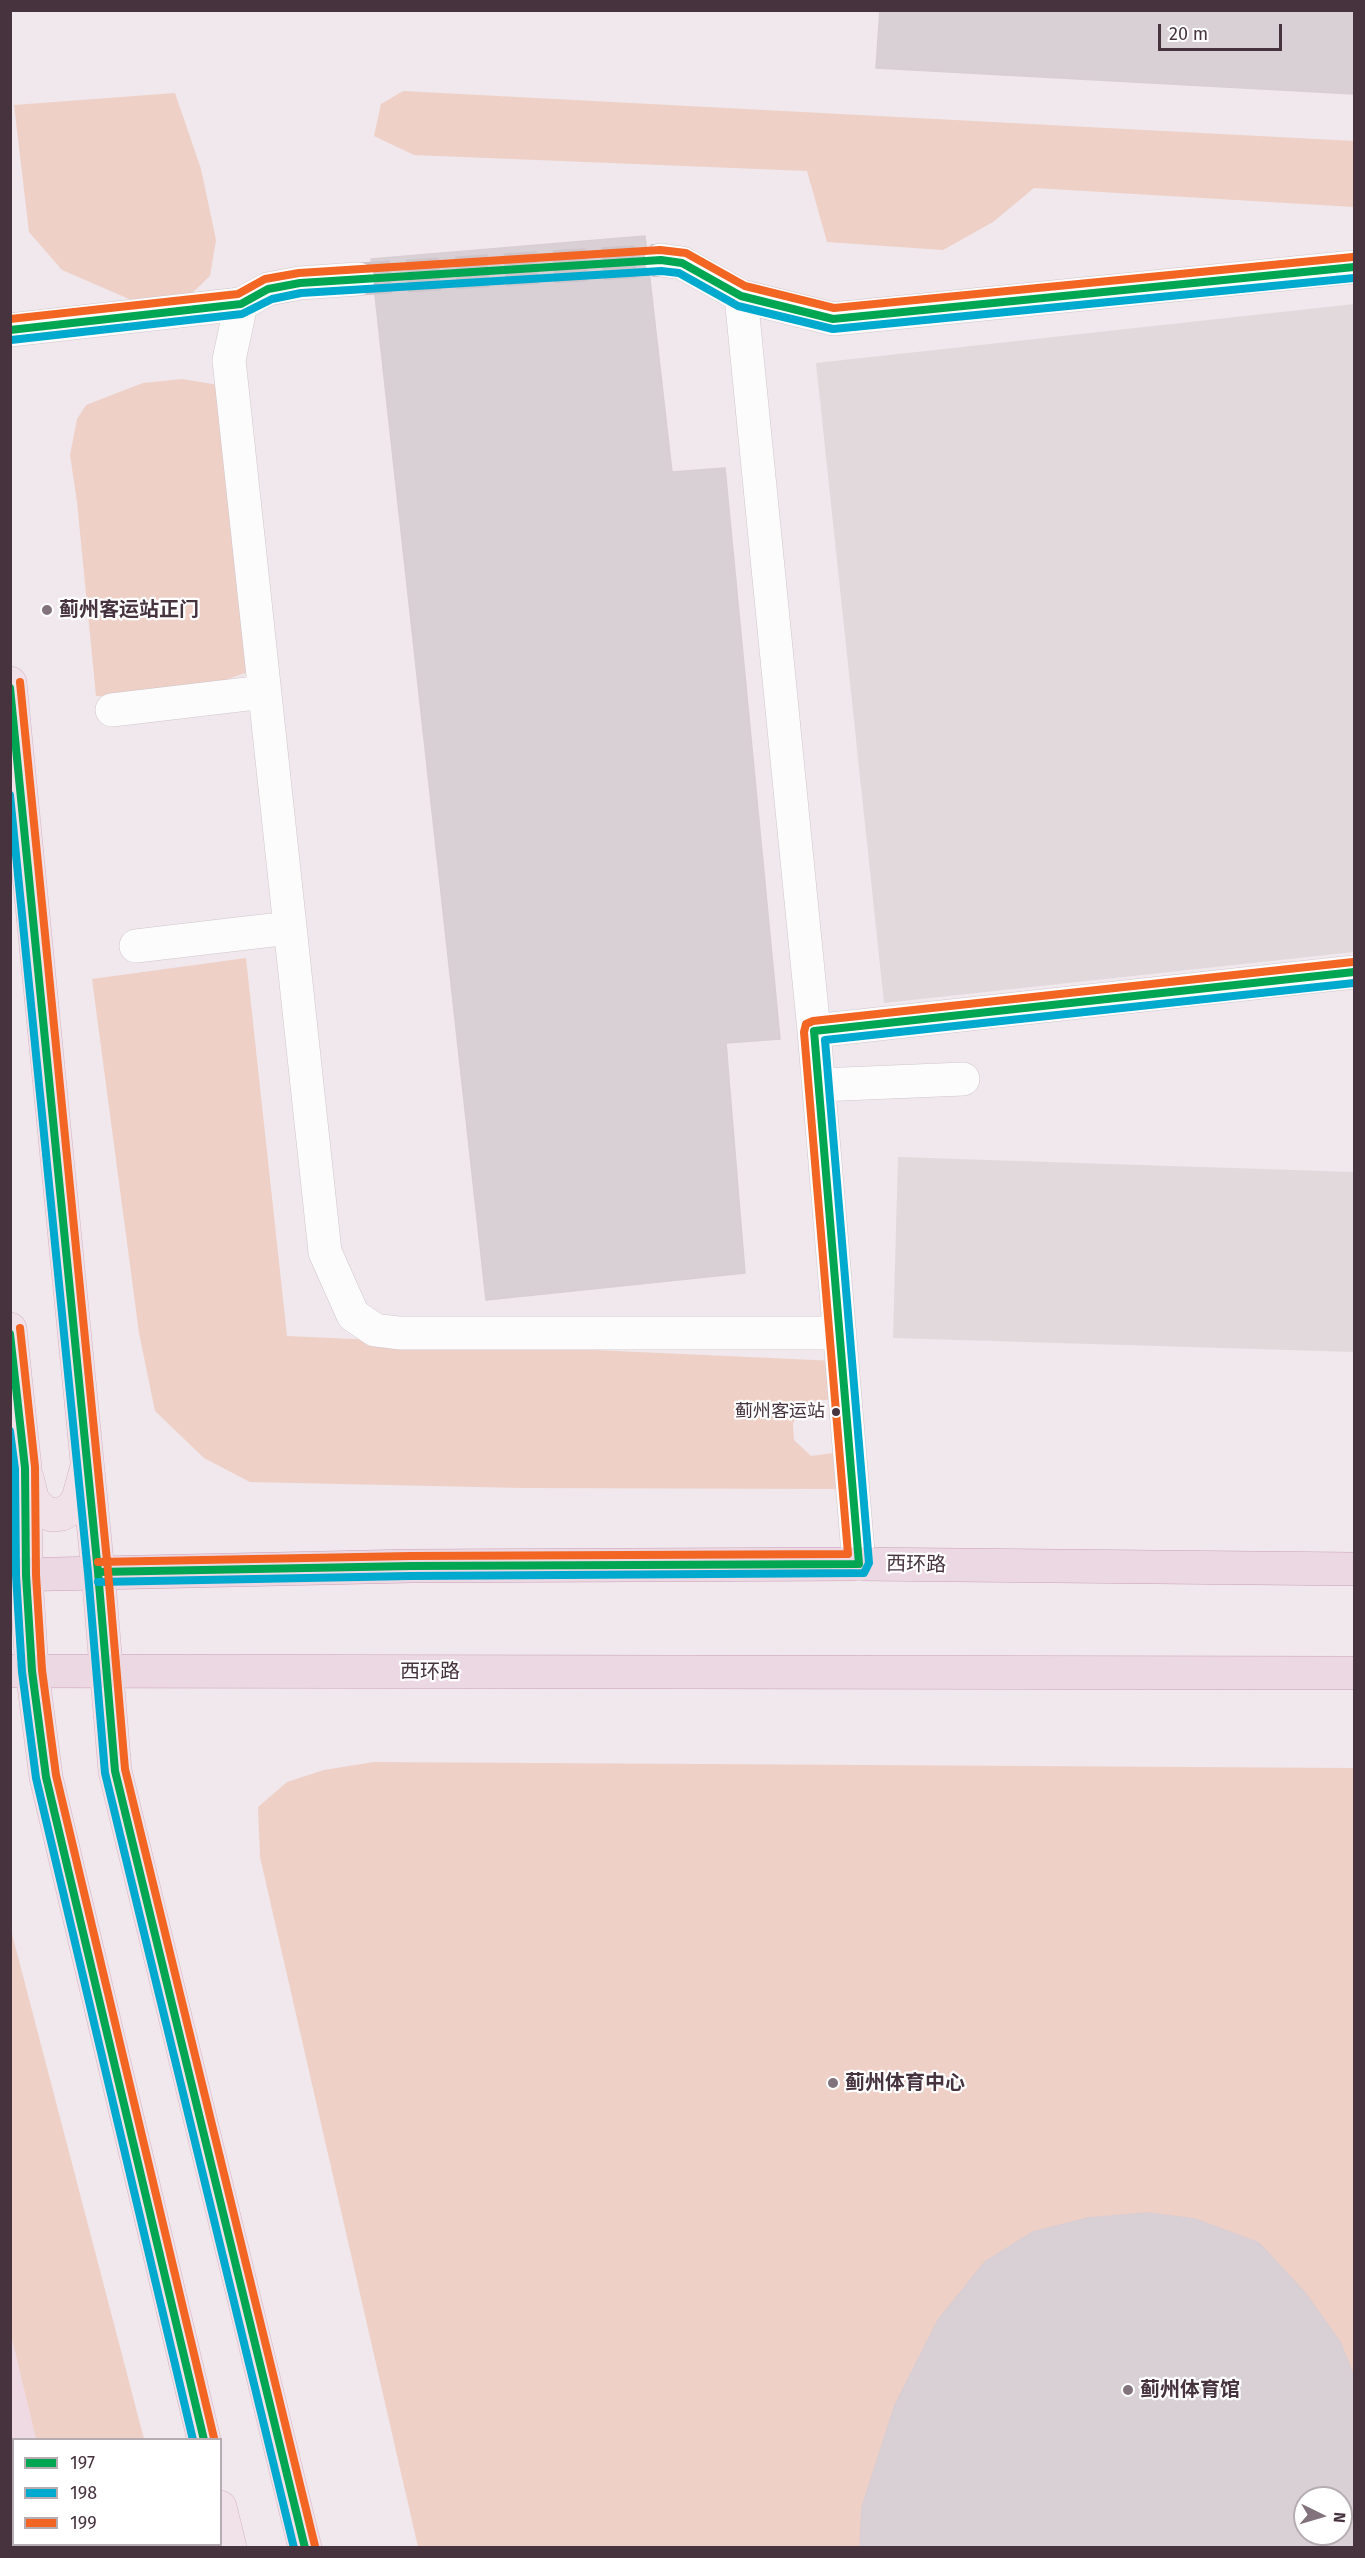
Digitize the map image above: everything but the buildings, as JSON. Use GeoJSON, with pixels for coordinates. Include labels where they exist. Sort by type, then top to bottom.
{"type":"FeatureCollection","features":[{"type":"Feature","properties":{"kind":"highway","name":"西环路"},"geometry":{"type":"LineString","coordinates":[[18,1575],[411,1566],[859,1564],[1354,1569]]}},
{"type":"Feature","properties":{"kind":"highway","name":"西环路"},"geometry":{"type":"LineString","coordinates":[[21,1671],[1354,1673]]}},
{"type":"Feature","properties":{"kind":"main road"},"geometry":{"type":"LineString","coordinates":[[10,683],[98,1572],[115,1771],[305,2547]]}},
{"type":"Feature","properties":{"kind":"main road"},"geometry":{"type":"LineString","coordinates":[[10,1329],[24,1468],[18,1575],[21,1671],[204,2438]]}},
{"type":"Feature","properties":{"kind":"main road"},"geometry":{"type":"LineString","coordinates":[[24,1468],[33,1501],[44,1512],[52,1515],[62,1514],[72,1508],[78,1499],[87,1462]]}},
{"type":"Feature","properties":{"kind":"main road"},"geometry":{"type":"LineString","coordinates":[[222,2515],[230,2547]]}},
{"type":"Feature","properties":{"kind":"lane"},"geometry":{"type":"LineString","coordinates":[[661,260],[682,263],[741,296],[833,319],[1354,267]]}},
{"type":"Feature","properties":{"kind":"lane"},"geometry":{"type":"LineString","coordinates":[[10,330],[241,304],[268,289],[300,283],[358,279]]}},
{"type":"Feature","properties":{"kind":"lane"},"geometry":{"type":"LineString","coordinates":[[741,296],[814,1031],[859,1564]]}},
{"type":"Feature","properties":{"kind":"lane"},"geometry":{"type":"LineString","coordinates":[[241,304],[229,360],[289,928],[325,1252],[353,1315],[375,1330],[399,1333],[840,1333]]}},
{"type":"Feature","properties":{"kind":"lane"},"geometry":{"type":"LineString","coordinates":[[112,710],[264,692]]}},
{"type":"Feature","properties":{"kind":"lane"},"geometry":{"type":"LineString","coordinates":[[136,946],[289,928]]}},
{"type":"Feature","properties":{"kind":"lane"},"geometry":{"type":"LineString","coordinates":[[814,1031],[1354,972]]}},
{"type":"Feature","properties":{"kind":"lane"},"geometry":{"type":"LineString","coordinates":[[819,1086],[963,1079]]}},
{"type":"Feature","properties":{"kind":"shaded area"},"geometry":{"type":"Polygon","coordinates":[[[403,91],[1354,141],[1354,207],[1034,188],[993,222],[943,250],[827,242],[807,171],[414,155],[374,136],[381,104],[403,91]]]}},
{"type":"Feature","properties":{"kind":"shaded area"},"geometry":{"type":"Polygon","coordinates":[[[175,93],[201,169],[216,240],[210,276],[190,295],[143,305],[62,270],[29,232],[14,105],[175,93]]]}},
{"type":"Feature","properties":{"kind":"shaded area"},"geometry":{"type":"Polygon","coordinates":[[[1354,304],[1354,952],[884,1003],[816,363],[1354,304]]]}},
{"type":"Feature","properties":{"kind":"shaded area"},"geometry":{"type":"Polygon","coordinates":[[[182,379],[224,386],[253,670],[226,680],[182,689],[114,697],[96,696],[77,502],[70,455],[77,419],[86,405],[143,383],[182,379]]]}},
{"type":"Feature","properties":{"kind":"shaded area"},"geometry":{"type":"Polygon","coordinates":[[[246,958],[287,1336],[836,1361],[840,1399],[809,1401],[799,1409],[793,1424],[794,1440],[811,1456],[840,1452],[842,1489],[523,1488],[250,1482],[204,1458],[155,1411],[139,1333],[92,979],[246,958]]]}},
{"type":"Feature","properties":{"kind":"shaded area"},"geometry":{"type":"Polygon","coordinates":[[[898,1157],[1354,1172],[1354,1352],[893,1338],[898,1157]]]}},
{"type":"Feature","properties":{"kind":"shaded area","name":"蓟州体育中心"},"geometry":{"type":"Polygon","coordinates":[[[374,1762],[1354,1768],[1354,2547],[418,2547],[260,1857],[258,1807],[287,1782],[324,1770],[374,1762]]]}},
{"type":"Feature","properties":{"kind":"shaded area"},"geometry":{"type":"Polygon","coordinates":[[[11,1930],[144,2438],[36,2438],[10,2331],[11,1930]]]}},
{"type":"Feature","properties":{"kind":"shaded area"},"geometry":{"type":"Polygon","coordinates":[[[10,2331],[36,2438],[12,2438],[12,2546],[61,2547],[11,2547],[10,2331]]]}},
{"type":"Feature","properties":{"kind":"tunnel"},"geometry":{"type":"LineString","coordinates":[[358,279],[661,260]]}},
{"type":"Feature","properties":{"kind":"transit line","name":"199"},"geometry":{"type":"LineString","coordinates":[[10,319],[238,294],[265,279],[299,273],[660,250],[686,253],[745,286],[834,308],[1353,257]]}},
{"type":"Feature","properties":{"kind":"transit line","name":"197"},"geometry":{"type":"LineString","coordinates":[[10,330],[241,304],[268,289],[300,283],[661,260],[682,263],[741,296],[833,319],[1354,267]]}},
{"type":"Feature","properties":{"kind":"transit line","name":"198"},"geometry":{"type":"LineString","coordinates":[[11,340],[242,314],[272,299],[301,293],[661,271],[679,273],[738,306],[833,329],[1354,278]]}},
{"type":"Feature","properties":{"kind":"transit line","name":"199"},"geometry":{"type":"LineString","coordinates":[[20,682],[108,1571],[125,1769],[315,2546]]}},
{"type":"Feature","properties":{"kind":"transit line","name":"197"},"geometry":{"type":"LineString","coordinates":[[10,688],[98,1572],[115,1771],[305,2548]]}},
{"type":"Feature","properties":{"kind":"transit line","name":"198"},"geometry":{"type":"LineString","coordinates":[[10,795],[88,1573],[105,1773],[294,2548]]}},
{"type":"Feature","properties":{"kind":"transit line","name":"199"},"geometry":{"type":"LineString","coordinates":[[98,1562],[411,1556],[848,1554],[804,1032],[806,1024],[813,1021],[1353,962]]}},
{"type":"Feature","properties":{"kind":"transit line","name":"197"},"geometry":{"type":"LineString","coordinates":[[98,1572],[411,1566],[859,1564],[814,1031],[1354,972]]}},
{"type":"Feature","properties":{"kind":"transit line","name":"198"},"geometry":{"type":"LineString","coordinates":[[98,1582],[411,1576],[864,1573],[869,1563],[825,1040],[1354,983]]}},
{"type":"Feature","properties":{"kind":"transit line","name":"199"},"geometry":{"type":"LineString","coordinates":[[20,1328],[35,1467],[36,1575],[42,1670],[56,1775],[214,2438]]}},
{"type":"Feature","properties":{"kind":"transit line","name":"197"},"geometry":{"type":"LineString","coordinates":[[10,1334],[25,1468],[26,1575],[32,1671],[46,1777],[204,2438]]}},
{"type":"Feature","properties":{"kind":"transit line","name":"198"},"geometry":{"type":"LineString","coordinates":[[10,1431],[15,1469],[16,1575],[22,1672],[36,1778],[193,2438]]}},
{"type":"Feature","properties":{"kind":"place","name":"蓟州客运站正门"},"geometry":{"type":"Point","coordinates":[47,610]}},
{"type":"Feature","properties":{"kind":"place","name":"蓟州客运站"},"geometry":{"type":"Point","coordinates":[836,1412]}},
{"type":"Feature","properties":{"kind":"place","name":"蓟州体育中心"},"geometry":{"type":"Point","coordinates":[833,2083]}},
{"type":"Feature","properties":{"kind":"place","name":"蓟州体育馆"},"geometry":{"type":"Point","coordinates":[1128,2390]}}]}
